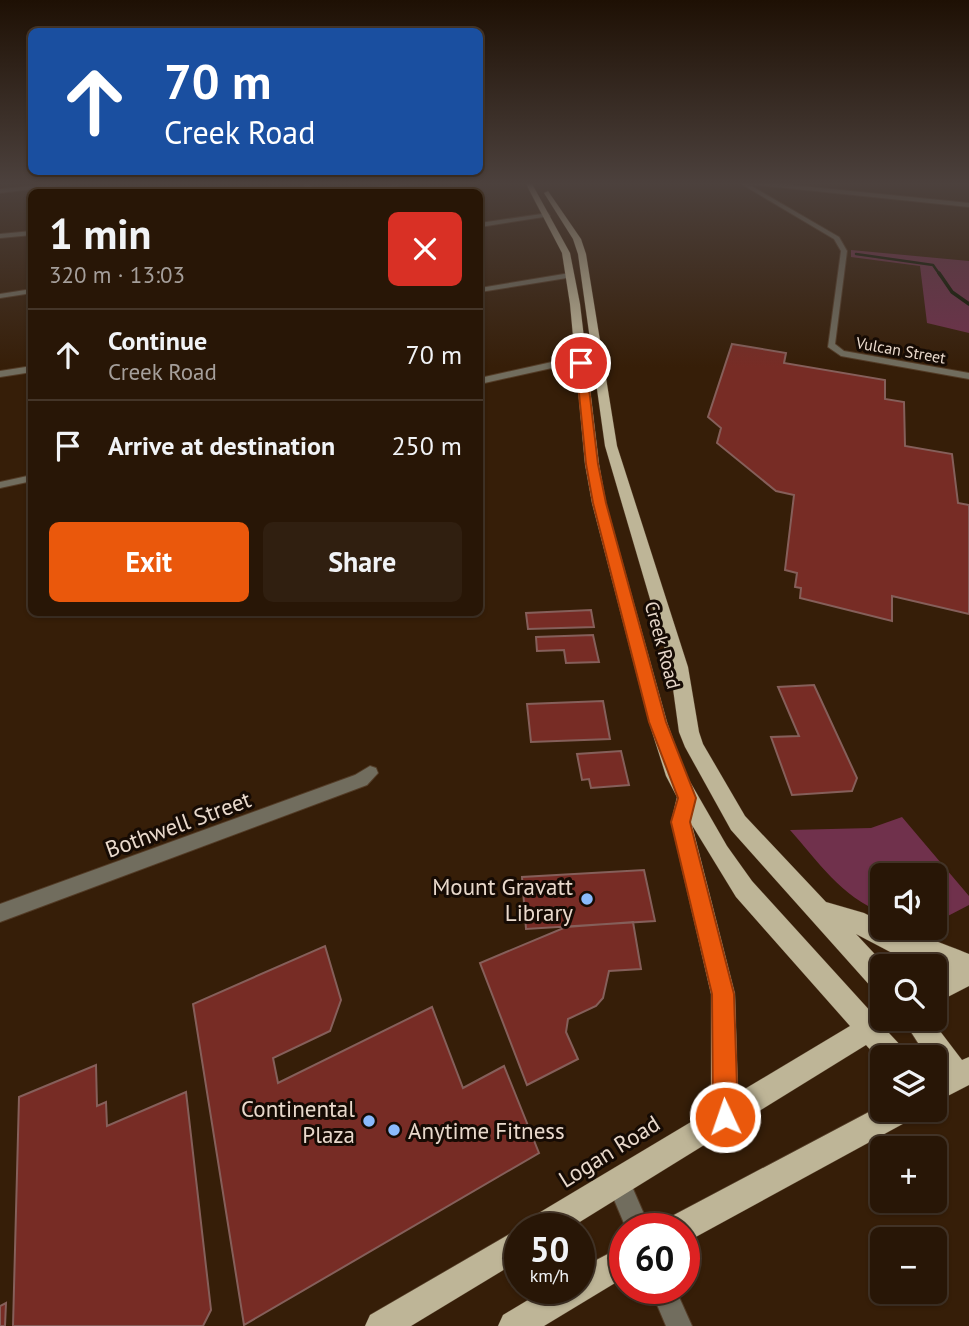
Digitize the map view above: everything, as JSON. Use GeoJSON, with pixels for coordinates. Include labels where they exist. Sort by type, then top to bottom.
{"type":"FeatureCollection","features":[{"type":"Feature","properties":{"kind":"main road","name":"Creek Road"},"geometry":{"type":"LineString","coordinates":[[563,244],[570,275],[599,503],[658,722],[687,798],[744,890],[870,1014]]}},
{"type":"Feature","properties":{"kind":"main road","name":"Creek Road"},"geometry":{"type":"LineString","coordinates":[[579,244],[611,446],[679,667],[695,747],[738,823],[870,967]]}},
{"type":"Feature","properties":{"kind":"main road"},"geometry":{"type":"LineString","coordinates":[[687,798],[681,822],[723,994],[725,1117]]}},
{"type":"Feature","properties":{"kind":"main road"},"geometry":{"type":"LineString","coordinates":[[817,911],[864,925],[896,943],[932,951],[969,966]]}},
{"type":"Feature","properties":{"kind":"main road"},"geometry":{"type":"LineString","coordinates":[[947,985],[969,973]]}},
{"type":"Feature","properties":{"kind":"main road","name":"Logan Road"},"geometry":{"type":"LineString","coordinates":[[568,1213],[870,1028]]}},
{"type":"Feature","properties":{"kind":"main road"},"geometry":{"type":"LineString","coordinates":[[926,1031],[963,1073],[947,1082]]}},
{"type":"Feature","properties":{"kind":"main road"},"geometry":{"type":"LineString","coordinates":[[700,1218],[878,1122]]}},
{"type":"Feature","properties":{"kind":"main road"},"geometry":{"type":"LineString","coordinates":[[381,1326],[504,1252]]}},
{"type":"Feature","properties":{"kind":"main road"},"geometry":{"type":"LineString","coordinates":[[514,1326],[552,1304]]}},
{"type":"Feature","properties":{"kind":"street","name":"Vulcan Street"},"geometry":{"type":"LineString","coordinates":[[843,244],[831,345],[841,353],[969,376]]}},
{"type":"Feature","properties":{"kind":"street"},"geometry":{"type":"LineString","coordinates":[[483,290],[570,275]]}},
{"type":"Feature","properties":{"kind":"street"},"geometry":{"type":"LineString","coordinates":[[0,296],[28,292]]}},
{"type":"Feature","properties":{"kind":"street"},"geometry":{"type":"LineString","coordinates":[[483,380],[552,365],[581,363]]}},
{"type":"Feature","properties":{"kind":"street"},"geometry":{"type":"LineString","coordinates":[[0,374],[28,370]]}},
{"type":"Feature","properties":{"kind":"street"},"geometry":{"type":"LineString","coordinates":[[0,485],[28,479]]}},
{"type":"Feature","properties":{"kind":"street","name":"Bothwell Street"},"geometry":{"type":"LineString","coordinates":[[0,913],[208,838],[361,780],[370,773]]}},
{"type":"Feature","properties":{"kind":"street"},"geometry":{"type":"LineString","coordinates":[[619,1183],[632,1213]]}},
{"type":"Feature","properties":{"kind":"street"},"geometry":{"type":"LineString","coordinates":[[669,1304],[679,1326]]}},
{"type":"Feature","properties":{"kind":"shaded area"},"geometry":{"type":"Polygon","coordinates":[[[851,250],[969,261],[969,333],[927,323],[920,266],[851,257],[851,250]]]}},
{"type":"Feature","properties":{"kind":"shaded area"},"geometry":{"type":"Polygon","coordinates":[[[902,817],[941,863],[870,863],[870,907],[842,888],[790,830],[871,828],[902,817]]]}},
{"type":"Feature","properties":{"kind":"shaded area"},"geometry":{"type":"Polygon","coordinates":[[[947,870],[969,896],[969,905],[947,916],[947,870]]]}},
{"type":"Feature","properties":{"kind":"building"},"geometry":{"type":"Polygon","coordinates":[[[732,344],[786,353],[784,363],[885,380],[885,399],[904,402],[905,446],[952,454],[958,503],[969,505],[969,614],[892,596],[892,621],[800,598],[801,588],[795,587],[797,573],[785,570],[794,495],[776,491],[717,443],[721,428],[708,417],[732,344]]]}},
{"type":"Feature","properties":{"kind":"building"},"geometry":{"type":"Polygon","coordinates":[[[591,610],[594,627],[528,629],[526,613],[591,610]]]}},
{"type":"Feature","properties":{"kind":"building"},"geometry":{"type":"Polygon","coordinates":[[[593,635],[599,662],[566,663],[564,650],[537,651],[536,637],[593,635]]]}},
{"type":"Feature","properties":{"kind":"building"},"geometry":{"type":"Polygon","coordinates":[[[814,685],[857,778],[852,791],[792,795],[771,737],[799,736],[778,687],[814,685]]]}},
{"type":"Feature","properties":{"kind":"building"},"geometry":{"type":"Polygon","coordinates":[[[603,701],[610,739],[531,742],[527,704],[603,701]]]}},
{"type":"Feature","properties":{"kind":"building"},"geometry":{"type":"Polygon","coordinates":[[[621,751],[629,785],[591,788],[589,779],[582,780],[577,754],[621,751]]]}},
{"type":"Feature","properties":{"kind":"building","name":"Mount Gravatt Library"},"geometry":{"type":"Polygon","coordinates":[[[644,870],[655,921],[526,929],[522,877],[644,870]]]}},
{"type":"Feature","properties":{"kind":"building"},"geometry":{"type":"Polygon","coordinates":[[[633,922],[641,969],[609,971],[603,998],[596,1006],[568,1019],[566,1032],[578,1059],[527,1085],[480,963],[566,927],[633,922]]]}},
{"type":"Feature","properties":{"kind":"building","name":"Continental Plaza"},"geometry":{"type":"Polygon","coordinates":[[[325,946],[341,1000],[330,1031],[273,1058],[278,1083],[432,1007],[463,1088],[504,1066],[539,1153],[244,1325],[193,1004],[325,946]]]}},
{"type":"Feature","properties":{"kind":"building"},"geometry":{"type":"Polygon","coordinates":[[[96,1065],[97,1106],[106,1102],[107,1126],[186,1092],[211,1310],[203,1326],[13,1326],[19,1097],[96,1065]]]}},
{"type":"Feature","properties":{"kind":"building"},"geometry":{"type":"Polygon","coordinates":[[[6,1303],[5,1326],[0,1326],[0,1306],[6,1303]]]}},
{"type":"Feature","properties":{"kind":"waterway"},"geometry":{"type":"LineString","coordinates":[[856,254],[933,265],[940,275]]}},
{"type":"Feature","properties":{"kind":"waterway"},"geometry":{"type":"LineString","coordinates":[[939,273],[952,292],[969,304]]}},
{"type":"Feature","properties":{"kind":"place","name":"Mount Gravatt Library"},"geometry":{"type":"Point","coordinates":[587,899]}},
{"type":"Feature","properties":{"kind":"place","name":"Continental Plaza"},"geometry":{"type":"Point","coordinates":[369,1121]}},
{"type":"Feature","properties":{"kind":"place","name":"Anytime Fitness"},"geometry":{"type":"Point","coordinates":[394,1130]}},
{"type":"Feature","properties":{"kind":"route"},"geometry":{"type":"LineString","coordinates":[[581,363],[599,503],[666,750],[687,798],[681,822],[687,855],[723,994],[725,1117]]}}]}
